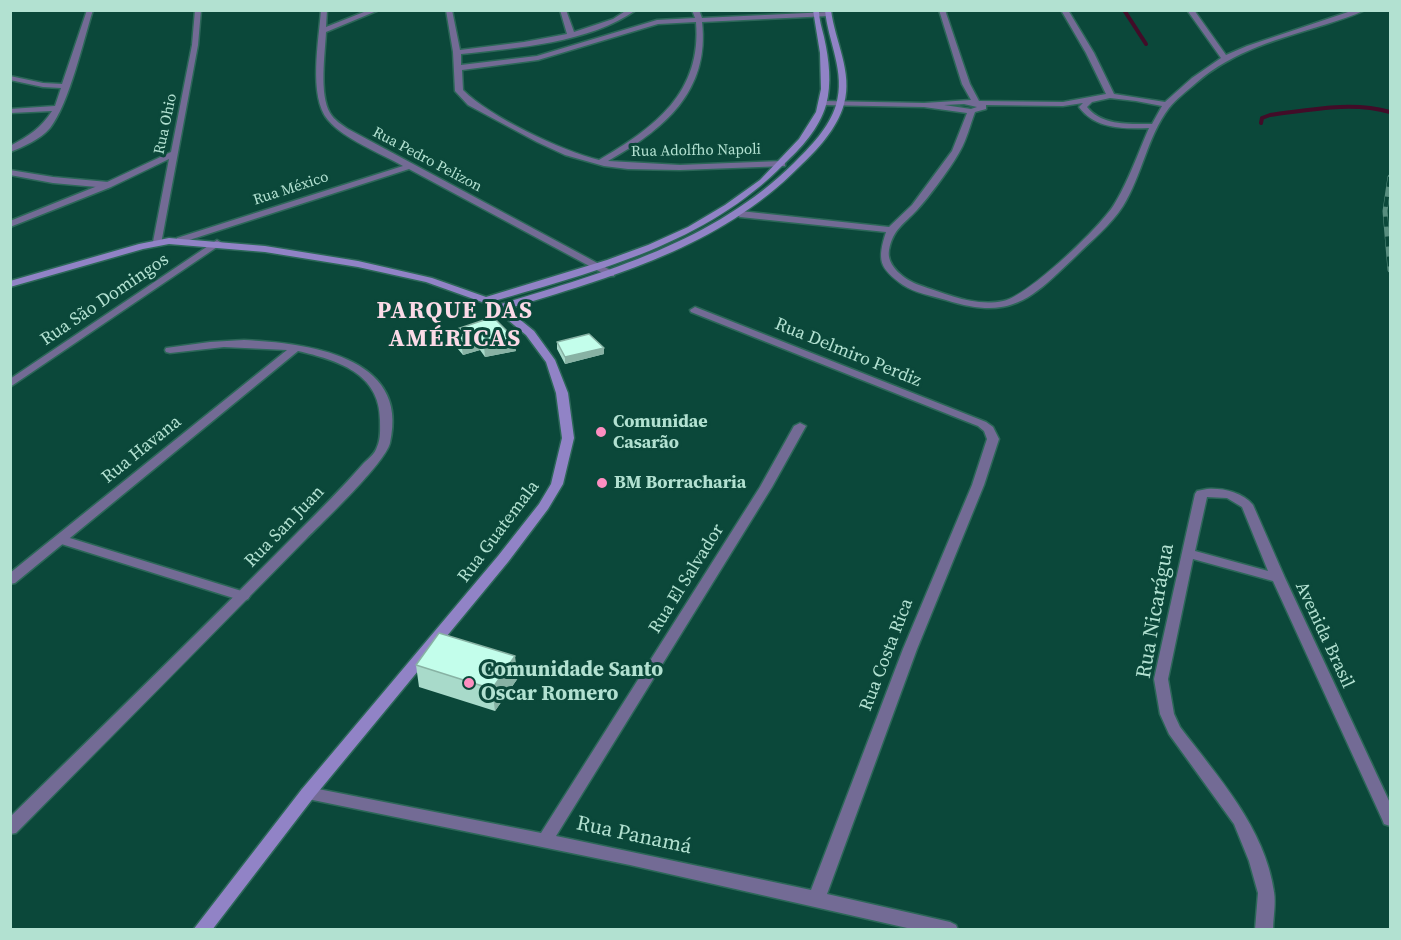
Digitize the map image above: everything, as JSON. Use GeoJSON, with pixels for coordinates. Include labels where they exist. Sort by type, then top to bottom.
{"type":"FeatureCollection","features":[{"type":"Feature","properties":{"kind":"main road"},"geometry":{"type":"LineString","coordinates":[[500,308],[611,274],[663,253],[740,214],[799,165],[820,140],[840,103],[840,60],[828,12]]}},
{"type":"Feature","properties":{"kind":"main road"},"geometry":{"type":"LineString","coordinates":[[486,300],[599,267],[656,244],[704,221],[744,196],[782,164],[816,121],[823,103],[825,72],[815,13]]}},
{"type":"Feature","properties":{"kind":"main road","name":"Rua Guatemala"},"geometry":{"type":"LineString","coordinates":[[10,284],[142,246],[180,240],[217,243],[367,265],[429,280],[486,300],[500,308],[530,333],[551,362],[562,393],[568,438],[557,484],[503,560],[308,793],[201,930]]}},
{"type":"Feature","properties":{"kind":"street"},"geometry":{"type":"LineString","coordinates":[[10,150],[46,127],[58,108],[90,10]]}},
{"type":"Feature","properties":{"kind":"street","name":"Rua Ohio"},"geometry":{"type":"LineString","coordinates":[[158,242],[195,45],[198,10]]}},
{"type":"Feature","properties":{"kind":"street","name":"Rua Pedro Pelizon"},"geometry":{"type":"LineString","coordinates":[[324,10],[322,96],[325,110],[333,122],[345,131],[611,274]]}},
{"type":"Feature","properties":{"kind":"street"},"geometry":{"type":"LineString","coordinates":[[323,31],[376,10]]}},
{"type":"Feature","properties":{"kind":"street","name":"Rua Adolfho Napoli"},"geometry":{"type":"LineString","coordinates":[[449,10],[457,52],[459,91],[471,104],[569,153],[601,162],[648,167],[782,164]]}},
{"type":"Feature","properties":{"kind":"street"},"geometry":{"type":"LineString","coordinates":[[563,10],[571,34]]}},
{"type":"Feature","properties":{"kind":"street"},"geometry":{"type":"LineString","coordinates":[[457,52],[503,48],[571,34],[633,10]]}},
{"type":"Feature","properties":{"kind":"street"},"geometry":{"type":"LineString","coordinates":[[601,162],[658,126],[677,106],[693,78],[698,55],[700,19],[695,10]]}},
{"type":"Feature","properties":{"kind":"street"},"geometry":{"type":"LineString","coordinates":[[942,10],[966,84],[977,106]]}},
{"type":"Feature","properties":{"kind":"street"},"geometry":{"type":"LineString","coordinates":[[1064,10],[1090,53],[1111,96]]}},
{"type":"Feature","properties":{"kind":"street"},"geometry":{"type":"LineString","coordinates":[[1190,10],[1225,58]]}},
{"type":"Feature","properties":{"kind":"street"},"geometry":{"type":"LineString","coordinates":[[977,106],[945,168],[915,207],[891,230],[884,252],[886,263],[893,273],[912,286],[948,300],[987,307],[1013,302],[1040,285],[1101,227],[1119,206],[1154,126],[1167,105],[1225,58],[1275,38],[1362,10]]}},
{"type":"Feature","properties":{"kind":"street"},"geometry":{"type":"LineString","coordinates":[[458,69],[516,62],[565,50],[657,22],[828,12]]}},
{"type":"Feature","properties":{"kind":"street"},"geometry":{"type":"LineString","coordinates":[[594,27],[611,36]]}},
{"type":"Feature","properties":{"kind":"street"},"geometry":{"type":"LineString","coordinates":[[550,39],[565,50]]}},
{"type":"Feature","properties":{"kind":"street"},"geometry":{"type":"LineString","coordinates":[[10,78],[65,82]]}},
{"type":"Feature","properties":{"kind":"street"},"geometry":{"type":"LineString","coordinates":[[964,131],[961,106],[966,84]]}},
{"type":"Feature","properties":{"kind":"street"},"geometry":{"type":"LineString","coordinates":[[1063,104],[1111,96],[1167,105]]}},
{"type":"Feature","properties":{"kind":"street"},"geometry":{"type":"LineString","coordinates":[[1086,112],[1083,107],[1086,102],[1093,99]]}},
{"type":"Feature","properties":{"kind":"street"},"geometry":{"type":"LineString","coordinates":[[823,103],[961,106],[1063,104],[1076,106],[1102,121],[1114,124],[1154,126]]}},
{"type":"Feature","properties":{"kind":"street"},"geometry":{"type":"LineString","coordinates":[[10,111],[58,108]]}},
{"type":"Feature","properties":{"kind":"street"},"geometry":{"type":"LineString","coordinates":[[10,224],[108,185],[173,154]]}},
{"type":"Feature","properties":{"kind":"street","name":"Rua México"},"geometry":{"type":"LineString","coordinates":[[180,240],[410,166]]}},
{"type":"Feature","properties":{"kind":"street"},"geometry":{"type":"LineString","coordinates":[[10,172],[53,180],[108,185]]}},
{"type":"Feature","properties":{"kind":"street"},"geometry":{"type":"LineString","coordinates":[[740,214],[891,230]]}},
{"type":"Feature","properties":{"kind":"street","name":"Rua São Domingos"},"geometry":{"type":"LineString","coordinates":[[10,384],[217,243]]}},
{"type":"Feature","properties":{"kind":"street","name":"Rua Delmiro Perdiz"},"geometry":{"type":"LineString","coordinates":[[695,310],[989,429]]}},
{"type":"Feature","properties":{"kind":"street","name":"Rua San Juan"},"geometry":{"type":"LineString","coordinates":[[10,828],[243,596],[357,479],[382,449],[386,433],[386,405],[378,385],[362,370],[335,357],[296,348],[233,344],[170,350]]}},
{"type":"Feature","properties":{"kind":"street","name":"Rua Havana"},"geometry":{"type":"LineString","coordinates":[[10,580],[296,348]]}},
{"type":"Feature","properties":{"kind":"street","name":"Rua El Salvador"},"geometry":{"type":"LineString","coordinates":[[545,840],[766,487],[800,426]]}},
{"type":"Feature","properties":{"kind":"street","name":"Rua Costa Rica"},"geometry":{"type":"LineString","coordinates":[[817,897],[910,649],[978,485],[993,439],[989,429]]}},
{"type":"Feature","properties":{"kind":"street","name":"Rua Nicarágua"},"geometry":{"type":"LineString","coordinates":[[1207,493],[1199,496],[1161,679],[1163,700],[1174,730],[1241,821],[1257,861],[1266,893],[1264,930]]}},
{"type":"Feature","properties":{"kind":"street","name":"Avenida Brasil"},"geometry":{"type":"LineString","coordinates":[[1207,493],[1235,496],[1247,505],[1278,578],[1390,819]]}},
{"type":"Feature","properties":{"kind":"street"},"geometry":{"type":"LineString","coordinates":[[60,539],[243,596]]}},
{"type":"Feature","properties":{"kind":"street"},"geometry":{"type":"LineString","coordinates":[[1187,553],[1278,578]]}},
{"type":"Feature","properties":{"kind":"street","name":"Rua Panamá"},"geometry":{"type":"LineString","coordinates":[[308,793],[817,897],[950,930]]}},
{"type":"Feature","properties":{"kind":"building"},"geometry":{"type":"Polygon","coordinates":[[[493,317],[515,339],[484,346],[479,338],[461,344],[451,331],[493,317]]]}},
{"type":"Feature","properties":{"kind":"building"},"geometry":{"type":"Polygon","coordinates":[[[589,334],[604,348],[565,357],[557,342],[589,334]]]}},
{"type":"Feature","properties":{"kind":"building"},"geometry":{"type":"Polygon","coordinates":[[[439,633],[515,656],[492,689],[416,665],[439,633]]]}},
{"type":"Feature","properties":{"kind":"waterway"},"geometry":{"type":"LineString","coordinates":[[1124,10],[1146,44]]}},
{"type":"Feature","properties":{"kind":"waterway"},"geometry":{"type":"LineString","coordinates":[[1261,123],[1262,118],[1270,115],[1330,108],[1360,107],[1390,112]]}},
{"type":"Feature","properties":{"kind":"railway"},"geometry":{"type":"LineString","coordinates":[[1390,177],[1385,211],[1390,270]]}},
{"type":"Feature","properties":{"kind":"place","name":"Comunidae Casarão"},"geometry":{"type":"Point","coordinates":[601,432]}},
{"type":"Feature","properties":{"kind":"place","name":"BM Borracharia"},"geometry":{"type":"Point","coordinates":[602,483]}},
{"type":"Feature","properties":{"kind":"place","name":"Comunidade Santo Oscar Romero"},"geometry":{"type":"Point","coordinates":[469,683]}},
{"type":"Feature","properties":{"kind":"district","name":"PARQUE DAS AMÉRICAS"},"geometry":{"type":"Point","coordinates":[455,326]}}]}
